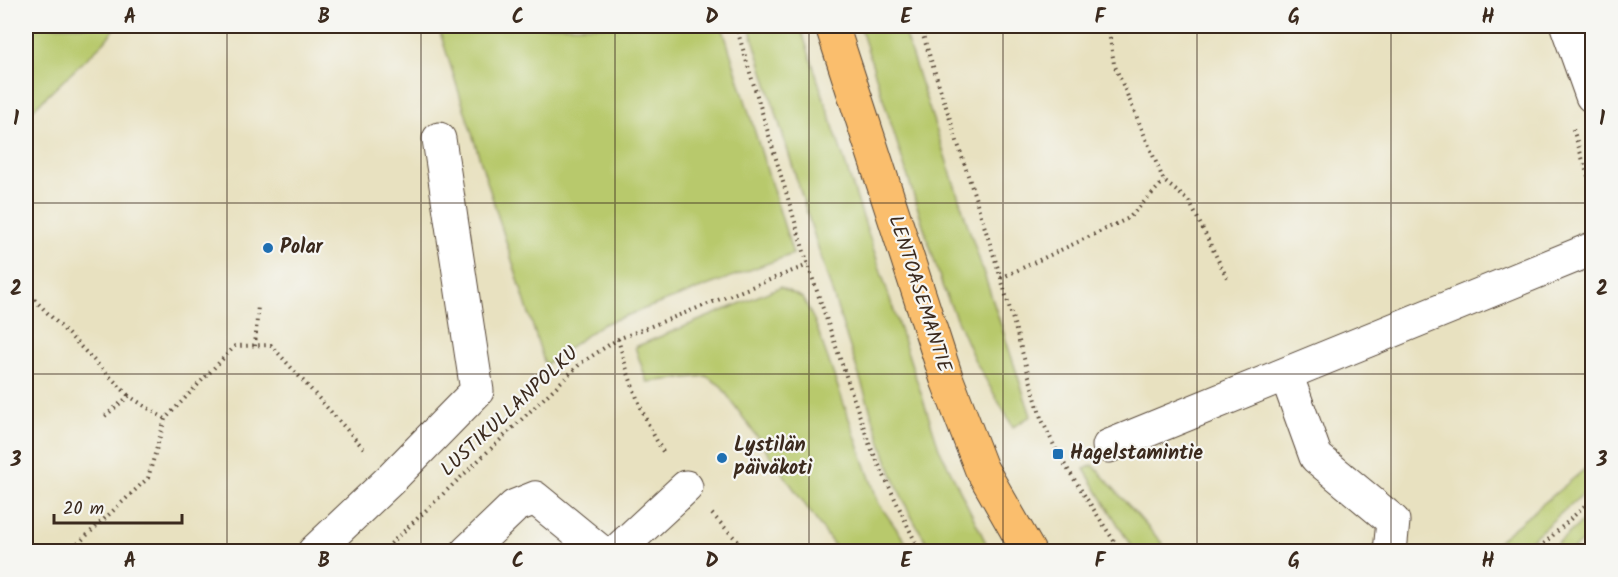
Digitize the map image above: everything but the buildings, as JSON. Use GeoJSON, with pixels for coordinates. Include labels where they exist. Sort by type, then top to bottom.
{"type":"FeatureCollection","features":[{"type":"Feature","properties":{"kind":"main road","name":"LENTOASEMANTIE"},"geometry":{"type":"LineString","coordinates":[[832,26],[946,380],[981,468],[1029,552]]}},
{"type":"Feature","properties":{"kind":"street"},"geometry":{"type":"LineString","coordinates":[[1567,26],[1593,96]]}},
{"type":"Feature","properties":{"kind":"street"},"geometry":{"type":"LineString","coordinates":[[314,552],[391,479],[477,391],[439,139]]}},
{"type":"Feature","properties":{"kind":"street"},"geometry":{"type":"LineString","coordinates":[[1109,446],[1593,249]]}},
{"type":"Feature","properties":{"kind":"street"},"geometry":{"type":"LineString","coordinates":[[1286,374],[1316,457],[1393,521],[1390,552]]}},
{"type":"Feature","properties":{"kind":"street"},"geometry":{"type":"LineString","coordinates":[[616,552],[686,487]]}},
{"type":"Feature","properties":{"kind":"street"},"geometry":{"type":"LineString","coordinates":[[467,552],[515,506],[535,498],[601,552]]}},
{"type":"Feature","properties":{"kind":"path"},"geometry":{"type":"LineString","coordinates":[[736,26],[808,265],[870,446],[920,552]]}},
{"type":"Feature","properties":{"kind":"path"},"geometry":{"type":"LineString","coordinates":[[920,26],[1001,278],[1041,418],[1058,454],[1121,552]]}},
{"type":"Feature","properties":{"kind":"path"},"geometry":{"type":"LineString","coordinates":[[1108,26],[1114,64],[1164,181],[1189,201],[1227,278]]}},
{"type":"Feature","properties":{"kind":"path"},"geometry":{"type":"LineString","coordinates":[[1001,278],[1129,218],[1164,181]]}},
{"type":"Feature","properties":{"kind":"path","name":"LUSTIKULLANPOLKU"},"geometry":{"type":"LineString","coordinates":[[382,552],[581,363],[618,339],[808,265]]}},
{"type":"Feature","properties":{"kind":"path"},"geometry":{"type":"LineString","coordinates":[[26,291],[129,396],[165,419]]}},
{"type":"Feature","properties":{"kind":"path"},"geometry":{"type":"LineString","coordinates":[[255,345],[258,304]]}},
{"type":"Feature","properties":{"kind":"path"},"geometry":{"type":"LineString","coordinates":[[69,552],[148,478],[165,419],[235,346],[271,345],[391,479],[427,510]]}},
{"type":"Feature","properties":{"kind":"path"},"geometry":{"type":"LineString","coordinates":[[105,416],[129,396]]}},
{"type":"Feature","properties":{"kind":"path"},"geometry":{"type":"LineString","coordinates":[[1535,552],[1593,499]]}},
{"type":"Feature","properties":{"kind":"green space"},"geometry":{"type":"Polygon","coordinates":[[[26,26],[117,26],[105,41],[26,116],[26,26]]]}},
{"type":"Feature","properties":{"kind":"green space"},"geometry":{"type":"Polygon","coordinates":[[[438,26],[722,26],[793,254],[601,325],[545,365],[438,26]]]}},
{"type":"Feature","properties":{"kind":"green space"},"geometry":{"type":"Polygon","coordinates":[[[749,26],[800,26],[939,448],[990,551],[933,551],[908,510],[880,442],[749,26]]]}},
{"type":"Feature","properties":{"kind":"green space"},"geometry":{"type":"Polygon","coordinates":[[[860,26],[902,26],[1031,416],[1013,427],[974,359],[943,288],[860,26]]]}},
{"type":"Feature","properties":{"kind":"green space"},"geometry":{"type":"Polygon","coordinates":[[[780,287],[803,298],[815,322],[879,504],[912,551],[838,551],[720,385],[706,376],[647,382],[635,347],[780,287]]]}},
{"type":"Feature","properties":{"kind":"green space"},"geometry":{"type":"Polygon","coordinates":[[[1592,463],[1592,486],[1518,551],[1486,551],[1592,463]]]}},
{"type":"Feature","properties":{"kind":"green space"},"geometry":{"type":"Polygon","coordinates":[[[1093,465],[1169,551],[1134,551],[1084,469],[1093,465]]]}},
{"type":"Feature","properties":{"kind":"green space"},"geometry":{"type":"Polygon","coordinates":[[[1592,513],[1592,533],[1571,551],[1549,551],[1592,513]]]}},
{"type":"Feature","properties":{"kind":"place","name":"Polar"},"geometry":{"type":"Point","coordinates":[268,248]}},
{"type":"Feature","properties":{"kind":"place","name":"Hagelstamintie"},"geometry":{"type":"Point","coordinates":[1058,454]}},
{"type":"Feature","properties":{"kind":"place","name":"Lystilän päiväkoti"},"geometry":{"type":"Point","coordinates":[722,458]}}]}
